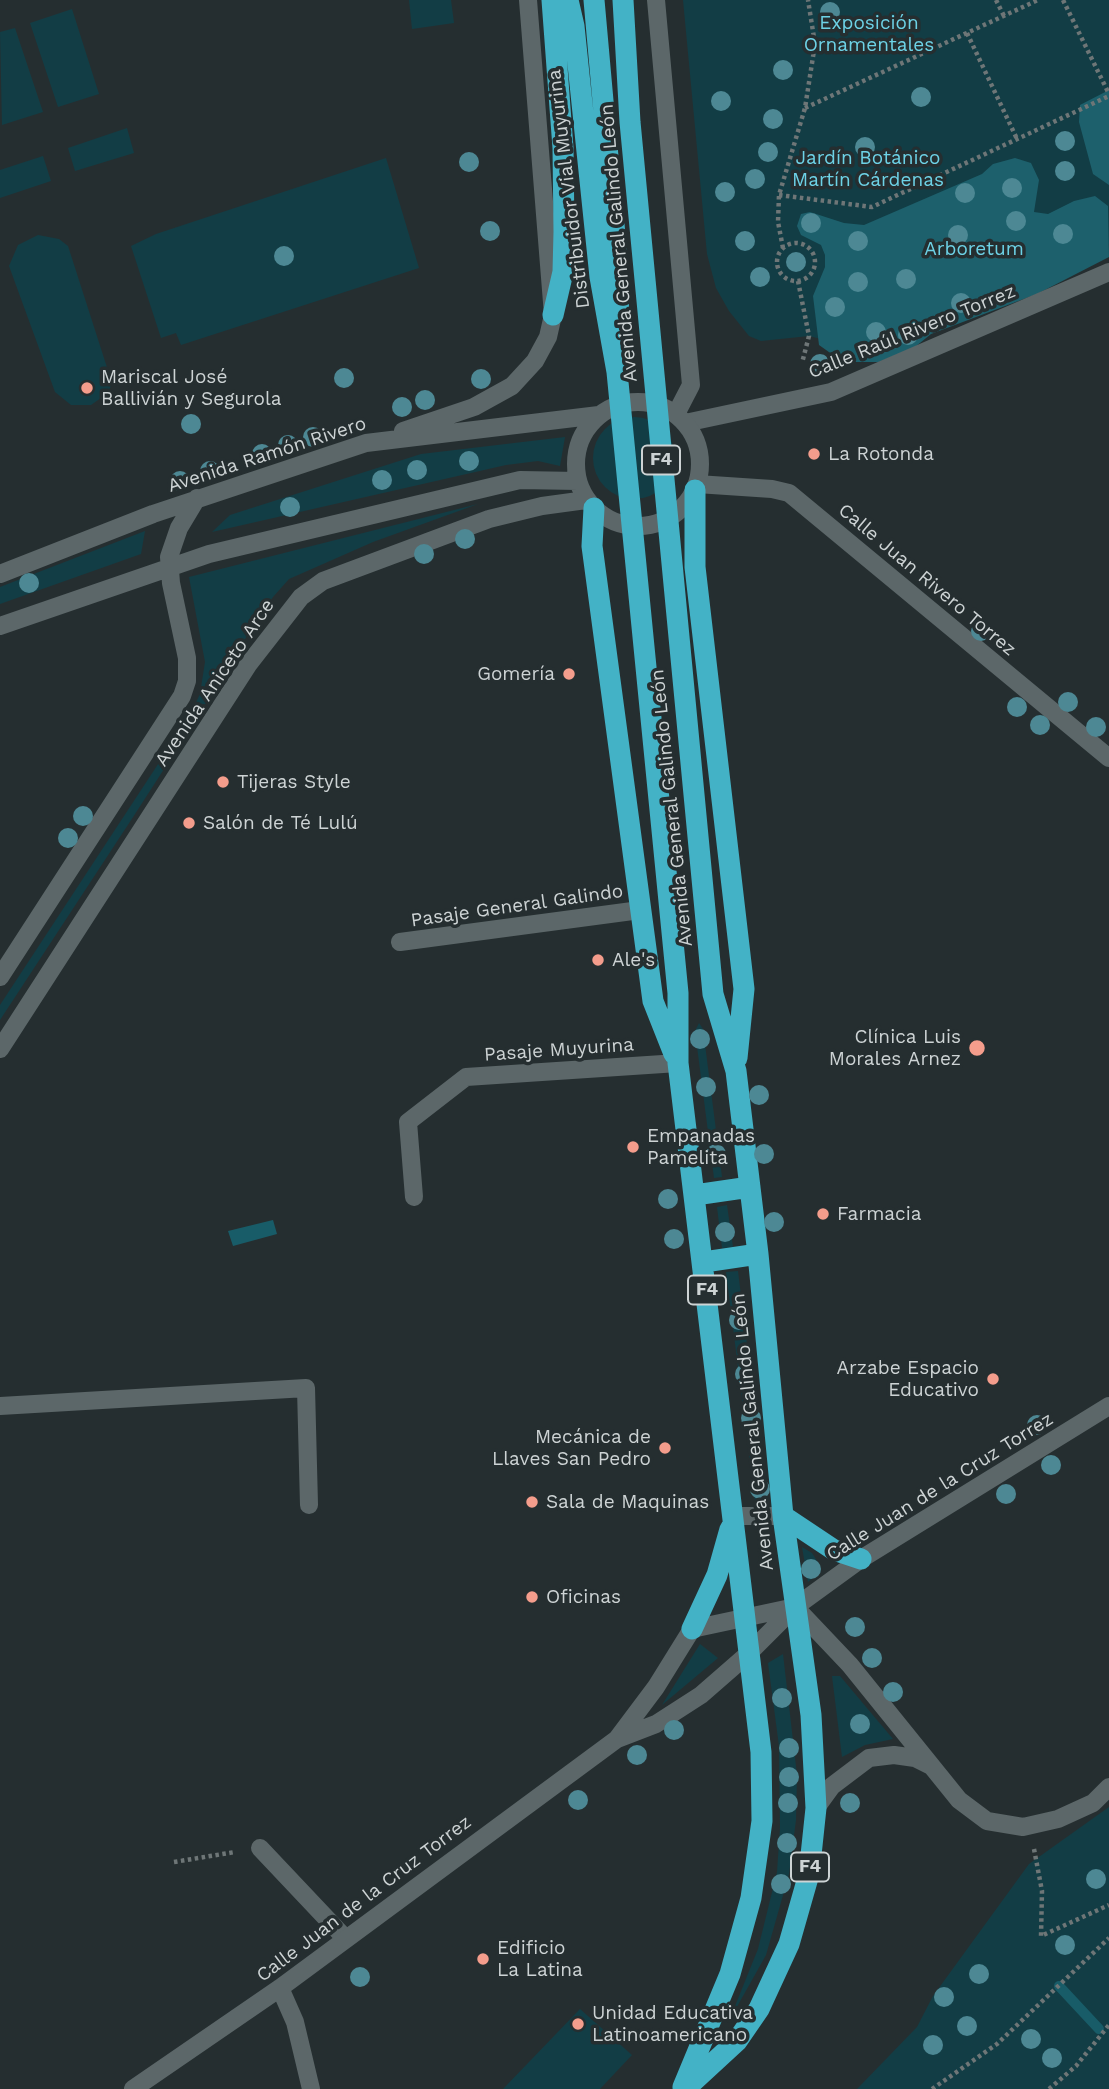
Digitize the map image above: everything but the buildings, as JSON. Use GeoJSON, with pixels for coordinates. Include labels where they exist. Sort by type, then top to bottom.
{"type":"FeatureCollection","features":[{"type":"Feature","properties":{"kind":"highway"},"geometry":{"type":"LineString","coordinates":[[552,0],[563,148],[564,232],[563,272],[553,315]]}},
{"type":"Feature","properties":{"kind":"highway","name":"Distribuidor Vial Muyurina"},"geometry":{"type":"LineString","coordinates":[[568,0],[574,26],[600,277],[617,372]]}},
{"type":"Feature","properties":{"kind":"highway"},"geometry":{"type":"LineString","coordinates":[[594,0],[619,280],[617,372]]}},
{"type":"Feature","properties":{"kind":"highway","name":"Avenida General Galindo León"},"geometry":{"type":"LineString","coordinates":[[623,0],[630,122],[713,994],[736,1071],[795,1607]]}},
{"type":"Feature","properties":{"kind":"highway","name":"Avenida General Galindo León"},"geometry":{"type":"LineString","coordinates":[[617,372],[678,993],[678,1063],[704,1262],[748,1654]]}},
{"type":"Feature","properties":{"kind":"highway"},"geometry":{"type":"LineString","coordinates":[[692,493],[695,567],[744,989],[736,1071]]}},
{"type":"Feature","properties":{"kind":"highway"},"geometry":{"type":"LineString","coordinates":[[596,509],[592,546],[653,1001],[678,1063]]}},
{"type":"Feature","properties":{"kind":"highway"},"geometry":{"type":"LineString","coordinates":[[695,1195],[750,1187]]}},
{"type":"Feature","properties":{"kind":"highway"},"geometry":{"type":"LineString","coordinates":[[704,1262],[758,1254]]}},
{"type":"Feature","properties":{"kind":"highway"},"geometry":{"type":"LineString","coordinates":[[692,1629],[717,1575],[733,1516]]}},
{"type":"Feature","properties":{"kind":"highway"},"geometry":{"type":"LineString","coordinates":[[783,1516],[834,1550],[861,1559]]}},
{"type":"Feature","properties":{"kind":"highway","name":"F4"},"geometry":{"type":"LineString","coordinates":[[684,2089],[737,2041],[759,2009],[789,1944],[809,1874],[816,1808],[811,1715],[795,1607]]}},
{"type":"Feature","properties":{"kind":"highway","name":"F4"},"geometry":{"type":"LineString","coordinates":[[684,2089],[730,1973],[751,1898],[758,1854],[763,1791],[761,1752],[748,1654]]}},
{"type":"Feature","properties":{"kind":"street"},"geometry":{"type":"LineString","coordinates":[[366,443],[474,407],[512,387],[548,337],[553,315],[528,0]]}},
{"type":"Feature","properties":{"kind":"street"},"geometry":{"type":"LineString","coordinates":[[656,0],[691,385],[680,418]]}},
{"type":"Feature","properties":{"kind":"street","name":"Calle Raúl Rivero Torrez"},"geometry":{"type":"LineString","coordinates":[[680,418],[831,392],[1109,272]]}},
{"type":"Feature","properties":{"kind":"street"},"geometry":{"type":"LineString","coordinates":[[629,402],[646,402],[680,418],[693,433],[700,458],[692,493],[657,523],[640,526],[596,509],[578,481],[575,457],[580,441],[599,415],[629,402]]}},
{"type":"Feature","properties":{"kind":"street","name":"Avenida Ramón Rivero"},"geometry":{"type":"LineString","coordinates":[[0,574],[197,498],[366,443],[599,415]]}},
{"type":"Feature","properties":{"kind":"street"},"geometry":{"type":"LineString","coordinates":[[0,626],[209,554],[520,480],[578,481]]}},
{"type":"Feature","properties":{"kind":"street","name":"Calle Juan Rivero Torrez"},"geometry":{"type":"LineString","coordinates":[[692,493],[772,489],[789,494],[1109,758]]}},
{"type":"Feature","properties":{"kind":"street","name":"Avenida Aniceto Arce"},"geometry":{"type":"LineString","coordinates":[[0,977],[182,696],[187,681],[187,658],[171,583],[172,544],[197,498]]}},
{"type":"Feature","properties":{"kind":"street","name":"Avenida Aniceto Arce"},"geometry":{"type":"LineString","coordinates":[[0,1049],[248,665],[301,597],[323,581],[489,519],[542,506],[596,509]]}},
{"type":"Feature","properties":{"kind":"street","name":"Pasaje General Galindo"},"geometry":{"type":"LineString","coordinates":[[400,942],[640,910]]}},
{"type":"Feature","properties":{"kind":"street","name":"Pasaje Muyurina"},"geometry":{"type":"LineString","coordinates":[[414,1197],[408,1122],[466,1077],[678,1063]]}},
{"type":"Feature","properties":{"kind":"street"},"geometry":{"type":"LineString","coordinates":[[0,1406],[306,1388],[309,1505]]}},
{"type":"Feature","properties":{"kind":"street","name":"Calle Juan de la Cruz Torrez"},"geometry":{"type":"LineString","coordinates":[[133,2089],[280,1989],[345,1938],[617,1739],[656,1724],[701,1695],[748,1654],[795,1607],[861,1559],[1109,1406]]}},
{"type":"Feature","properties":{"kind":"street"},"geometry":{"type":"LineString","coordinates":[[733,1516],[783,1516]]}},
{"type":"Feature","properties":{"kind":"street"},"geometry":{"type":"LineString","coordinates":[[795,1607],[850,1665],[959,1800],[987,1821],[1023,1827],[1058,1819],[1093,1803],[1109,1787]]}},
{"type":"Feature","properties":{"kind":"street","name":"Calle Juan de la Cruz Torrez"},"geometry":{"type":"LineString","coordinates":[[617,1739],[656,1687],[692,1629],[795,1607]]}},
{"type":"Feature","properties":{"kind":"street"},"geometry":{"type":"LineString","coordinates":[[816,1808],[832,1786],[869,1758],[894,1755],[915,1758],[933,1767]]}},
{"type":"Feature","properties":{"kind":"street"},"geometry":{"type":"LineString","coordinates":[[260,1848],[345,1938]]}},
{"type":"Feature","properties":{"kind":"street"},"geometry":{"type":"LineString","coordinates":[[280,1989],[295,2022],[312,2089]]}},
{"type":"Feature","properties":{"kind":"path"},"geometry":{"type":"LineString","coordinates":[[783,247],[802,244],[815,257],[810,276],[798,281],[786,278],[778,269],[778,257],[783,247],[778,222],[779,195],[805,108],[815,44],[808,0]]}},
{"type":"Feature","properties":{"kind":"path"},"geometry":{"type":"LineString","coordinates":[[996,0],[1004,16]]}},
{"type":"Feature","properties":{"kind":"path"},"geometry":{"type":"LineString","coordinates":[[805,108],[1038,0]]}},
{"type":"Feature","properties":{"kind":"path"},"geometry":{"type":"LineString","coordinates":[[779,195],[872,207],[1109,95],[1063,0]]}},
{"type":"Feature","properties":{"kind":"path"},"geometry":{"type":"LineString","coordinates":[[967,33],[1017,139]]}},
{"type":"Feature","properties":{"kind":"path"},"geometry":{"type":"LineString","coordinates":[[798,281],[809,336],[802,363]]}},
{"type":"Feature","properties":{"kind":"path"},"geometry":{"type":"LineString","coordinates":[[1023,1827],[1033,1843],[1042,1891],[1041,1936],[1109,1905]]}},
{"type":"Feature","properties":{"kind":"path"},"geometry":{"type":"LineString","coordinates":[[174,1862],[260,1848]]}},
{"type":"Feature","properties":{"kind":"path"},"geometry":{"type":"LineString","coordinates":[[932,2089],[997,2044],[1109,1938]]}},
{"type":"Feature","properties":{"kind":"path"},"geometry":{"type":"LineString","coordinates":[[1049,2089],[1076,2066],[1109,2025]]}},
{"type":"Feature","properties":{"kind":"green space"},"geometry":{"type":"Polygon","coordinates":[[[409,0],[451,0],[454,23],[412,29],[409,0]]]}},
{"type":"Feature","properties":{"kind":"green space","name":"Jardín Botánico Martín Cárdenas"},"geometry":{"type":"Polygon","coordinates":[[[683,0],[1109,0],[1109,244],[841,344],[809,336],[761,341],[749,336],[729,311],[716,288],[707,254],[683,0]]]}},
{"type":"Feature","properties":{"kind":"green space"},"geometry":{"type":"Polygon","coordinates":[[[72,9],[99,94],[58,107],[30,23],[72,9]]]}},
{"type":"Feature","properties":{"kind":"green space"},"geometry":{"type":"Polygon","coordinates":[[[15,28],[43,112],[2,125],[0,32],[15,28]]]}},
{"type":"Feature","properties":{"kind":"green space"},"geometry":{"type":"Polygon","coordinates":[[[1109,90],[1109,185],[1093,174],[1079,122],[1080,105],[1109,90]]]}},
{"type":"Feature","properties":{"kind":"green space"},"geometry":{"type":"Polygon","coordinates":[[[127,128],[134,153],[75,171],[68,148],[127,128]]]}},
{"type":"Feature","properties":{"kind":"green space"},"geometry":{"type":"Polygon","coordinates":[[[43,156],[51,181],[0,198],[0,170],[43,156]]]}},
{"type":"Feature","properties":{"kind":"green space"},"geometry":{"type":"Polygon","coordinates":[[[386,158],[419,268],[181,345],[176,333],[161,338],[131,246],[156,234],[386,158]]]}},
{"type":"Feature","properties":{"kind":"green space","name":"Arboretum"},"geometry":{"type":"Polygon","coordinates":[[[1015,158],[1031,163],[1039,180],[1034,212],[1048,214],[1074,201],[1095,196],[1108,206],[1109,257],[1037,294],[931,334],[915,347],[879,362],[843,362],[819,345],[813,296],[825,267],[825,255],[821,245],[801,235],[797,226],[801,214],[810,212],[844,223],[864,225],[982,174],[993,164],[1015,158]]]}},
{"type":"Feature","properties":{"kind":"green space"},"geometry":{"type":"Polygon","coordinates":[[[38,235],[59,239],[68,246],[112,383],[108,393],[91,405],[71,405],[55,392],[9,266],[18,245],[38,235]]]}},
{"type":"Feature","properties":{"kind":"green space"},"geometry":{"type":"Polygon","coordinates":[[[634,417],[650,420],[663,429],[672,442],[675,458],[672,474],[663,487],[650,496],[634,499],[618,496],[605,487],[596,474],[593,458],[596,442],[605,429],[618,420],[634,417]]]}},
{"type":"Feature","properties":{"kind":"green space"},"geometry":{"type":"Polygon","coordinates":[[[565,437],[560,466],[538,461],[506,465],[212,532],[230,515],[421,454],[565,437]]]}},
{"type":"Feature","properties":{"kind":"green space"},"geometry":{"type":"Polygon","coordinates":[[[478,504],[373,542],[289,579],[273,597],[215,684],[204,707],[0,1020],[0,1005],[189,717],[200,694],[205,662],[189,577],[478,504]]]}},
{"type":"Feature","properties":{"kind":"green space"},"geometry":{"type":"Polygon","coordinates":[[[145,531],[141,554],[0,604],[0,587],[145,531]]]}},
{"type":"Feature","properties":{"kind":"green space"},"geometry":{"type":"Polygon","coordinates":[[[699,1023],[703,1029],[722,1177],[714,1178],[695,1031],[699,1023]]]}},
{"type":"Feature","properties":{"kind":"green space"},"geometry":{"type":"Polygon","coordinates":[[[727,1205],[733,1247],[722,1248],[717,1207],[727,1205]]]}},
{"type":"Feature","properties":{"kind":"green space"},"geometry":{"type":"Polygon","coordinates":[[[738,1271],[766,1500],[755,1502],[726,1272],[738,1271]]]}},
{"type":"Feature","properties":{"kind":"green space"},"geometry":{"type":"Polygon","coordinates":[[[802,1547],[812,1553],[819,1564],[816,1575],[808,1582],[802,1547]]]}},
{"type":"Feature","properties":{"kind":"green space"},"geometry":{"type":"Polygon","coordinates":[[[700,1644],[718,1658],[662,1705],[700,1644]]]}},
{"type":"Feature","properties":{"kind":"green space"},"geometry":{"type":"Polygon","coordinates":[[[783,1654],[797,1775],[796,1820],[789,1874],[766,1955],[729,2021],[758,1949],[777,1872],[780,1828],[779,1746],[768,1663],[783,1654]]]}},
{"type":"Feature","properties":{"kind":"green space"},"geometry":{"type":"Polygon","coordinates":[[[832,1676],[840,1676],[893,1739],[865,1745],[842,1757],[832,1676]]]}},
{"type":"Feature","properties":{"kind":"green space"},"geometry":{"type":"Polygon","coordinates":[[[1109,1807],[1109,2089],[857,2089],[917,2027],[933,1996],[1029,1864],[1109,1807]]]}},
{"type":"Feature","properties":{"kind":"green space"},"geometry":{"type":"Polygon","coordinates":[[[580,2009],[632,2055],[600,2089],[503,2089],[580,2009]]]}},
{"type":"Feature","properties":{"kind":"shaded area"},"geometry":{"type":"Polygon","coordinates":[[[273,1220],[277,1234],[233,1246],[228,1231],[273,1220]]]}},
{"type":"Feature","properties":{"kind":"waterway"},"geometry":{"type":"LineString","coordinates":[[1059,1986],[1099,2029]]}},
{"type":"Feature","properties":{"kind":"place","name":"Mariscal José Ballivián y Segurola"},"geometry":{"type":"Point","coordinates":[87,388]}},
{"type":"Feature","properties":{"kind":"place","name":"La Rotonda"},"geometry":{"type":"Point","coordinates":[814,454]}},
{"type":"Feature","properties":{"kind":"place","name":"Gomería"},"geometry":{"type":"Point","coordinates":[569,674]}},
{"type":"Feature","properties":{"kind":"place","name":"Tijeras Style"},"geometry":{"type":"Point","coordinates":[223,782]}},
{"type":"Feature","properties":{"kind":"place","name":"Salón de Té Lulú"},"geometry":{"type":"Point","coordinates":[189,823]}},
{"type":"Feature","properties":{"kind":"place","name":"Ale's"},"geometry":{"type":"Point","coordinates":[598,960]}},
{"type":"Feature","properties":{"kind":"place","name":"Clínica Luis Morales Arnez"},"geometry":{"type":"Point","coordinates":[977,1048]}},
{"type":"Feature","properties":{"kind":"place","name":"Empanadas Pamelita"},"geometry":{"type":"Point","coordinates":[633,1147]}},
{"type":"Feature","properties":{"kind":"place","name":"Farmacia"},"geometry":{"type":"Point","coordinates":[823,1214]}},
{"type":"Feature","properties":{"kind":"place","name":"Arzabe Espacio Educativo"},"geometry":{"type":"Point","coordinates":[993,1379]}},
{"type":"Feature","properties":{"kind":"place","name":"Mecánica de Llaves San Pedro"},"geometry":{"type":"Point","coordinates":[665,1448]}},
{"type":"Feature","properties":{"kind":"place","name":"Sala de Maquinas"},"geometry":{"type":"Point","coordinates":[532,1502]}},
{"type":"Feature","properties":{"kind":"place","name":"Oficinas"},"geometry":{"type":"Point","coordinates":[532,1597]}},
{"type":"Feature","properties":{"kind":"place","name":"Edificio La Latina"},"geometry":{"type":"Point","coordinates":[483,1959]}},
{"type":"Feature","properties":{"kind":"place","name":"Unidad Educativa Latinoamericano"},"geometry":{"type":"Point","coordinates":[578,2024]}},
{"type":"Feature","properties":{"kind":"park label","name":"Exposición Ornamentales"},"geometry":{"type":"Point","coordinates":[869,34]}}]}
